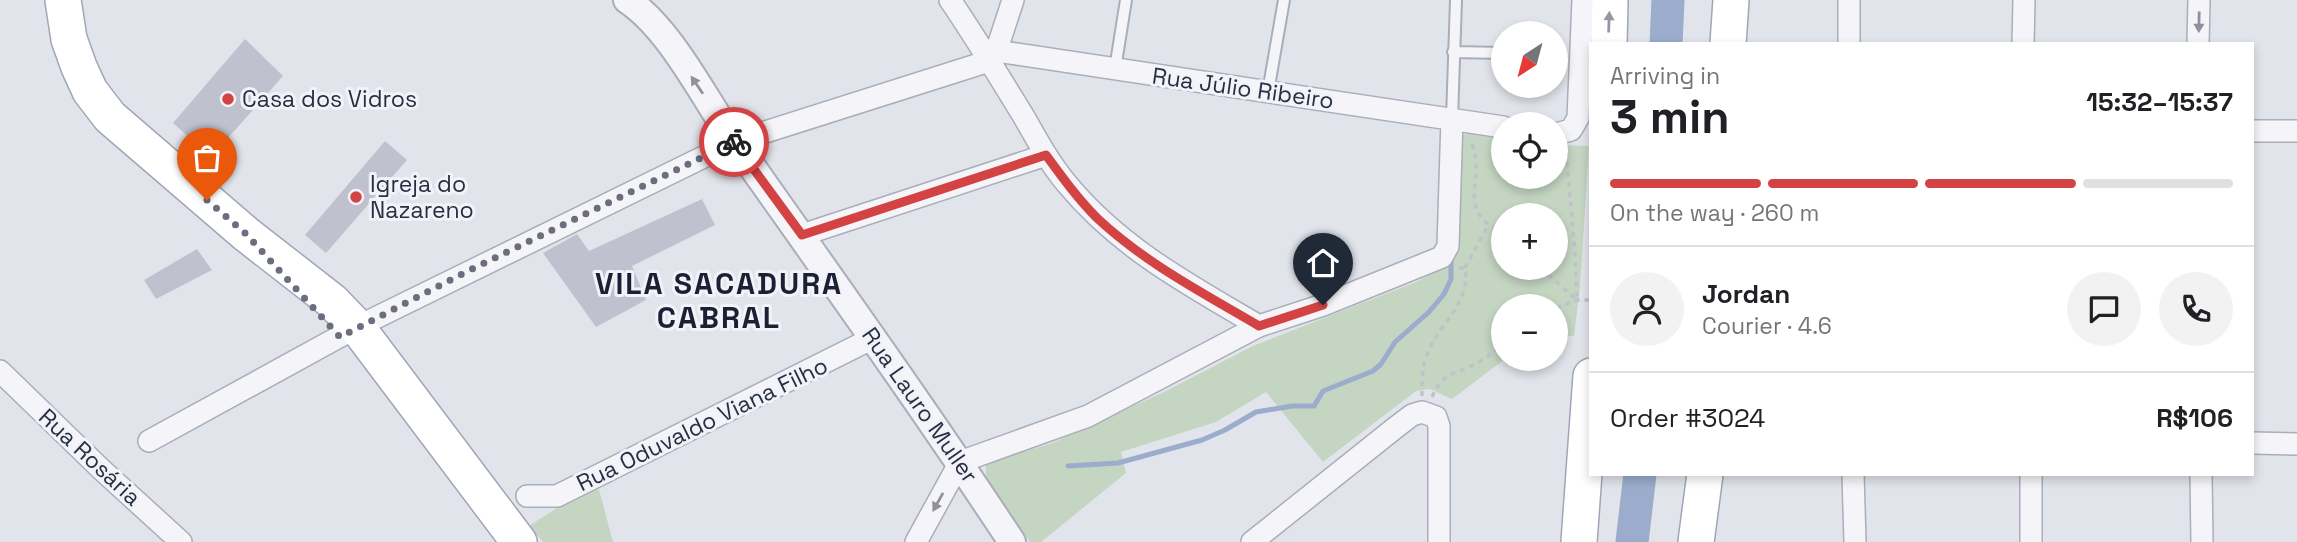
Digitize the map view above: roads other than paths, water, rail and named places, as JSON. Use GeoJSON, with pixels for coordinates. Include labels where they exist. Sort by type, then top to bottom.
{"type":"FeatureCollection","features":[{"type":"Feature","properties":{"kind":"main road"},"geometry":{"type":"LineString","coordinates":[[63,0],[69,39],[79,67],[90,92],[110,117],[246,234],[348,332],[519,542]]}},
{"type":"Feature","properties":{"kind":"main road"},"geometry":{"type":"LineString","coordinates":[[1609,42],[1610,0]]}},
{"type":"Feature","properties":{"kind":"main road"},"geometry":{"type":"LineString","coordinates":[[1708,42],[1710,0]]}},
{"type":"Feature","properties":{"kind":"main road"},"geometry":{"type":"LineString","coordinates":[[1728,42],[1731,0]]}},
{"type":"Feature","properties":{"kind":"main road"},"geometry":{"type":"LineString","coordinates":[[348,332],[365,366],[497,542]]}},
{"type":"Feature","properties":{"kind":"main road"},"geometry":{"type":"LineString","coordinates":[[1579,542],[1589,404]]}},
{"type":"Feature","properties":{"kind":"main road"},"geometry":{"type":"LineString","coordinates":[[1676,542],[1684,476]]}},
{"type":"Feature","properties":{"kind":"main road"},"geometry":{"type":"LineString","coordinates":[[1696,542],[1704,476]]}},
{"type":"Feature","properties":{"kind":"street","name":"Rua Lauro Muller"},"geometry":{"type":"LineString","coordinates":[[626,0],[656,27],[960,463],[1012,542]]}},
{"type":"Feature","properties":{"kind":"street"},"geometry":{"type":"LineString","coordinates":[[950,0],[990,54],[1046,155],[1066,183],[1097,217],[1144,257],[1259,326]]}},
{"type":"Feature","properties":{"kind":"street"},"geometry":{"type":"LineString","coordinates":[[149,440],[348,332],[734,142],[990,54],[1013,0]]}},
{"type":"Feature","properties":{"kind":"street"},"geometry":{"type":"LineString","coordinates":[[1568,129],[1578,118],[1580,102],[1583,0]]}},
{"type":"Feature","properties":{"kind":"street"},"geometry":{"type":"LineString","coordinates":[[1849,0],[1849,42]]}},
{"type":"Feature","properties":{"kind":"street"},"geometry":{"type":"LineString","coordinates":[[2023,42],[2024,0]]}},
{"type":"Feature","properties":{"kind":"street"},"geometry":{"type":"LineString","coordinates":[[2198,42],[2199,0]]}},
{"type":"Feature","properties":{"kind":"street","name":"Rua Júlio Ribeiro"},"geometry":{"type":"LineString","coordinates":[[990,54],[1115,69],[1491,125]]}},
{"type":"Feature","properties":{"kind":"street"},"geometry":{"type":"LineString","coordinates":[[916,542],[960,463],[1088,416],[1259,326],[1323,305],[1440,259],[1457,263],[1456,120]]}},
{"type":"Feature","properties":{"kind":"street"},"geometry":{"type":"LineString","coordinates":[[2254,131],[2297,131]]}},
{"type":"Feature","properties":{"kind":"street"},"geometry":{"type":"LineString","coordinates":[[802,235],[1046,155]]}},
{"type":"Feature","properties":{"kind":"street","name":"Rua Oduvaldo Viana Filho"},"geometry":{"type":"LineString","coordinates":[[527,496],[558,496],[873,338]]}},
{"type":"Feature","properties":{"kind":"street","name":"Rua Rosária"},"geometry":{"type":"LineString","coordinates":[[0,371],[181,542]]}},
{"type":"Feature","properties":{"kind":"street"},"geometry":{"type":"LineString","coordinates":[[1252,542],[1412,415],[1424,412],[1436,417],[1439,432],[1439,542]]}},
{"type":"Feature","properties":{"kind":"street"},"geometry":{"type":"LineString","coordinates":[[2254,443],[2297,444]]}},
{"type":"Feature","properties":{"kind":"street"},"geometry":{"type":"LineString","coordinates":[[1853,476],[1855,542]]}},
{"type":"Feature","properties":{"kind":"street"},"geometry":{"type":"LineString","coordinates":[[2031,476],[2031,542]]}},
{"type":"Feature","properties":{"kind":"street"},"geometry":{"type":"LineString","coordinates":[[2200,476],[2202,542]]}},
{"type":"Feature","properties":{"kind":"lane"},"geometry":{"type":"LineString","coordinates":[[1115,69],[1126,0]]}},
{"type":"Feature","properties":{"kind":"lane"},"geometry":{"type":"LineString","coordinates":[[1268,92],[1284,0]]}},
{"type":"Feature","properties":{"kind":"lane"},"geometry":{"type":"LineString","coordinates":[[1453,0],[1456,120]]}},
{"type":"Feature","properties":{"kind":"lane"},"geometry":{"type":"LineString","coordinates":[[1453,52],[1491,53]]}},
{"type":"Feature","properties":{"kind":"waterway"},"geometry":{"type":"LineString","coordinates":[[1666,42],[1668,0]]}},
{"type":"Feature","properties":{"kind":"waterway"},"geometry":{"type":"LineString","coordinates":[[1068,466],[1118,463],[1202,440],[1256,412],[1292,406],[1314,406],[1323,391],[1373,371],[1381,364],[1395,342],[1429,312],[1444,294],[1451,279],[1451,256]]}},
{"type":"Feature","properties":{"kind":"waterway"},"geometry":{"type":"LineString","coordinates":[[1632,542],[1640,476]]}},
{"type":"Feature","properties":{"kind":"place","name":"Casa dos Vidros"},"geometry":{"type":"Point","coordinates":[228,99]}},
{"type":"Feature","properties":{"kind":"place","name":"Igreja do Nazareno"},"geometry":{"type":"Point","coordinates":[356,197]}},
{"type":"Feature","properties":{"kind":"district","name":"VILA SACADURA CABRAL"},"geometry":{"type":"Point","coordinates":[719,300]}}]}
